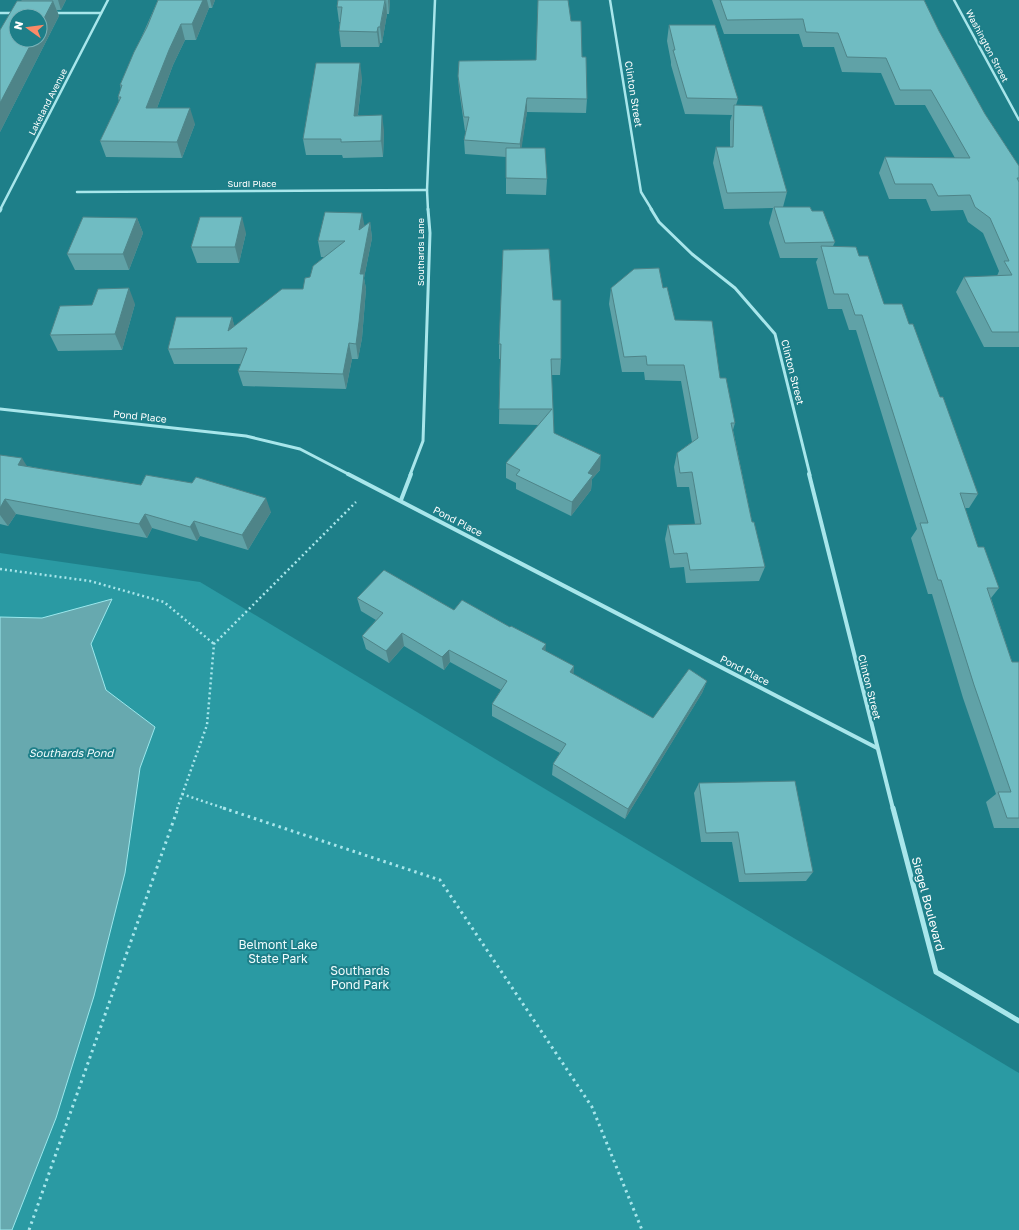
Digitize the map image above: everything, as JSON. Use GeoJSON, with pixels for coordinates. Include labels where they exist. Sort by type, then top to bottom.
{"type":"FeatureCollection","features":[{"type":"Feature","properties":{"kind":"street","name":"Lakeland Avenue"},"geometry":{"type":"LineString","coordinates":[[0,211],[108,0]]}},
{"type":"Feature","properties":{"kind":"street","name":"Southards Lane"},"geometry":{"type":"LineString","coordinates":[[401,500],[423,441],[430,233],[427,190],[435,0]]}},
{"type":"Feature","properties":{"kind":"street","name":"Clinton Street"},"geometry":{"type":"LineString","coordinates":[[610,0],[641,192],[659,222],[692,254],[735,288],[775,334],[877,748]]}},
{"type":"Feature","properties":{"kind":"street","name":"Washington Street"},"geometry":{"type":"LineString","coordinates":[[954,0],[1019,120]]}},
{"type":"Feature","properties":{"kind":"street"},"geometry":{"type":"LineString","coordinates":[[51,13],[101,13]]}},
{"type":"Feature","properties":{"kind":"street","name":"Surdi Place"},"geometry":{"type":"LineString","coordinates":[[78,192],[427,190]]}},
{"type":"Feature","properties":{"kind":"street","name":"Pond Place"},"geometry":{"type":"LineString","coordinates":[[0,409],[246,436],[300,449],[877,748]]}},
{"type":"Feature","properties":{"kind":"street","name":"Siegel Boulevard"},"geometry":{"type":"LineString","coordinates":[[877,748],[936,972],[1019,1021]]}},
{"type":"Feature","properties":{"kind":"path"},"geometry":{"type":"LineString","coordinates":[[29,1230],[207,725],[214,644],[372,486]]}},
{"type":"Feature","properties":{"kind":"path"},"geometry":{"type":"LineString","coordinates":[[0,569],[90,581],[164,602],[214,644]]}},
{"type":"Feature","properties":{"kind":"path"},"geometry":{"type":"LineString","coordinates":[[182,794],[440,880],[592,1107],[642,1230]]}},
{"type":"Feature","properties":{"kind":"green space","name":"Southards Pond Park"},"geometry":{"type":"Polygon","coordinates":[[[0,553],[200,582],[1019,1073],[1019,1230],[0,1230],[0,553]]]}},
{"type":"Feature","properties":{"kind":"water","name":"Southards Pond"},"geometry":{"type":"Polygon","coordinates":[[[112,599],[91,644],[106,690],[155,727],[140,768],[125,873],[94,996],[56,1118],[12,1230],[0,1230],[0,617],[42,618],[112,599]]]}},
{"type":"Feature","properties":{"kind":"building"},"geometry":{"type":"Polygon","coordinates":[[[158,0],[203,0],[192,24],[181,24],[146,108],[190,108],[177,142],[100,141],[121,97],[118,97],[122,85],[120,85],[158,0]]]}},
{"type":"Feature","properties":{"kind":"building"},"geometry":{"type":"Polygon","coordinates":[[[338,0],[385,0],[380,27],[378,27],[377,32],[339,31],[342,7],[337,7],[338,0]]]}},
{"type":"Feature","properties":{"kind":"building"},"geometry":{"type":"Polygon","coordinates":[[[538,0],[568,0],[571,21],[581,21],[582,57],[586,57],[587,99],[527,98],[520,144],[464,140],[469,117],[464,117],[458,76],[459,61],[536,60],[538,0]]]}},
{"type":"Feature","properties":{"kind":"building"},"geometry":{"type":"Polygon","coordinates":[[[720,0],[924,0],[939,31],[985,114],[1019,166],[1019,178],[1017,178],[1019,182],[1019,332],[992,332],[964,277],[1012,275],[1004,261],[1009,261],[990,218],[975,207],[970,195],[938,196],[932,184],[895,184],[885,157],[970,158],[931,90],[900,90],[886,58],[847,57],[838,33],[806,32],[803,19],[727,20],[720,0]]]}},
{"type":"Feature","properties":{"kind":"building"},"geometry":{"type":"Polygon","coordinates":[[[17,1],[53,1],[48,11],[48,8],[13,8],[17,1]]]}},
{"type":"Feature","properties":{"kind":"building"},"geometry":{"type":"Polygon","coordinates":[[[8,16],[8,48],[29,48],[0,103],[0,30],[8,16]]]}},
{"type":"Feature","properties":{"kind":"building"},"geometry":{"type":"Polygon","coordinates":[[[669,25],[715,25],[738,99],[687,98],[673,50],[675,50],[669,25]]]}},
{"type":"Feature","properties":{"kind":"building"},"geometry":{"type":"Polygon","coordinates":[[[316,63],[360,63],[354,116],[382,115],[381,141],[341,142],[341,139],[303,139],[316,63]]]}},
{"type":"Feature","properties":{"kind":"building"},"geometry":{"type":"Polygon","coordinates":[[[734,105],[762,106],[787,192],[727,193],[716,147],[733,147],[734,105]]]}},
{"type":"Feature","properties":{"kind":"building"},"geometry":{"type":"Polygon","coordinates":[[[506,148],[545,148],[547,179],[506,178],[506,148]]]}},
{"type":"Feature","properties":{"kind":"building"},"geometry":{"type":"Polygon","coordinates":[[[774,207],[810,207],[812,211],[823,211],[835,242],[785,243],[774,207]]]}},
{"type":"Feature","properties":{"kind":"building"},"geometry":{"type":"Polygon","coordinates":[[[325,212],[362,213],[359,230],[370,222],[360,274],[364,274],[356,344],[349,343],[343,374],[238,371],[247,348],[168,349],[176,317],[232,317],[228,331],[282,289],[303,289],[305,278],[310,277],[313,266],[345,241],[318,241],[325,212]]]}},
{"type":"Feature","properties":{"kind":"building"},"geometry":{"type":"Polygon","coordinates":[[[83,217],[137,218],[123,254],[67,254],[83,217]]]}},
{"type":"Feature","properties":{"kind":"building"},"geometry":{"type":"Polygon","coordinates":[[[200,217],[242,217],[235,247],[191,247],[200,217]]]}},
{"type":"Feature","properties":{"kind":"building"},"geometry":{"type":"Polygon","coordinates":[[[821,246],[856,247],[859,256],[868,256],[884,304],[902,304],[909,324],[913,324],[940,397],[943,397],[978,494],[960,493],[978,547],[984,547],[999,588],[987,588],[1012,662],[1019,662],[1019,818],[1007,818],[998,792],[1011,792],[974,685],[941,580],[938,580],[920,523],[928,523],[862,315],[855,315],[848,294],[834,294],[821,246]]]}},
{"type":"Feature","properties":{"kind":"building"},"geometry":{"type":"Polygon","coordinates":[[[549,249],[553,300],[561,300],[561,359],[551,359],[554,433],[601,455],[588,473],[593,475],[572,502],[516,475],[520,470],[506,463],[552,409],[499,409],[501,344],[499,344],[503,250],[549,249]]]}},
{"type":"Feature","properties":{"kind":"building"},"geometry":{"type":"Polygon","coordinates":[[[659,268],[663,288],[667,287],[675,320],[712,321],[720,378],[726,378],[735,423],[731,423],[752,522],[754,522],[765,567],[690,570],[687,553],[674,554],[668,525],[701,524],[692,472],[680,473],[677,453],[698,438],[684,365],[647,365],[646,356],[624,357],[611,288],[634,269],[659,268]]]}},
{"type":"Feature","properties":{"kind":"building"},"geometry":{"type":"Polygon","coordinates":[[[129,288],[115,334],[50,335],[60,306],[92,305],[98,289],[129,288]]]}},
{"type":"Feature","properties":{"kind":"building"},"geometry":{"type":"Polygon","coordinates":[[[0,455],[22,458],[18,465],[141,485],[146,475],[192,483],[196,477],[266,498],[242,535],[194,521],[190,527],[145,514],[139,524],[5,499],[0,508],[0,455]]]}},
{"type":"Feature","properties":{"kind":"building"},"geometry":{"type":"Polygon","coordinates":[[[384,570],[454,610],[462,600],[510,627],[511,626],[546,644],[542,649],[574,666],[570,672],[653,718],[689,669],[707,681],[628,809],[553,764],[566,744],[492,704],[507,681],[449,650],[442,657],[402,633],[386,651],[362,636],[383,613],[357,598],[384,570]]]}},
{"type":"Feature","properties":{"kind":"building"},"geometry":{"type":"Polygon","coordinates":[[[795,781],[813,872],[745,874],[738,832],[706,833],[699,783],[795,781]]]}},
{"type":"Feature","properties":{"kind":"park label","name":"Belmont Lake State Park"},"geometry":{"type":"Point","coordinates":[278,952]}}]}
